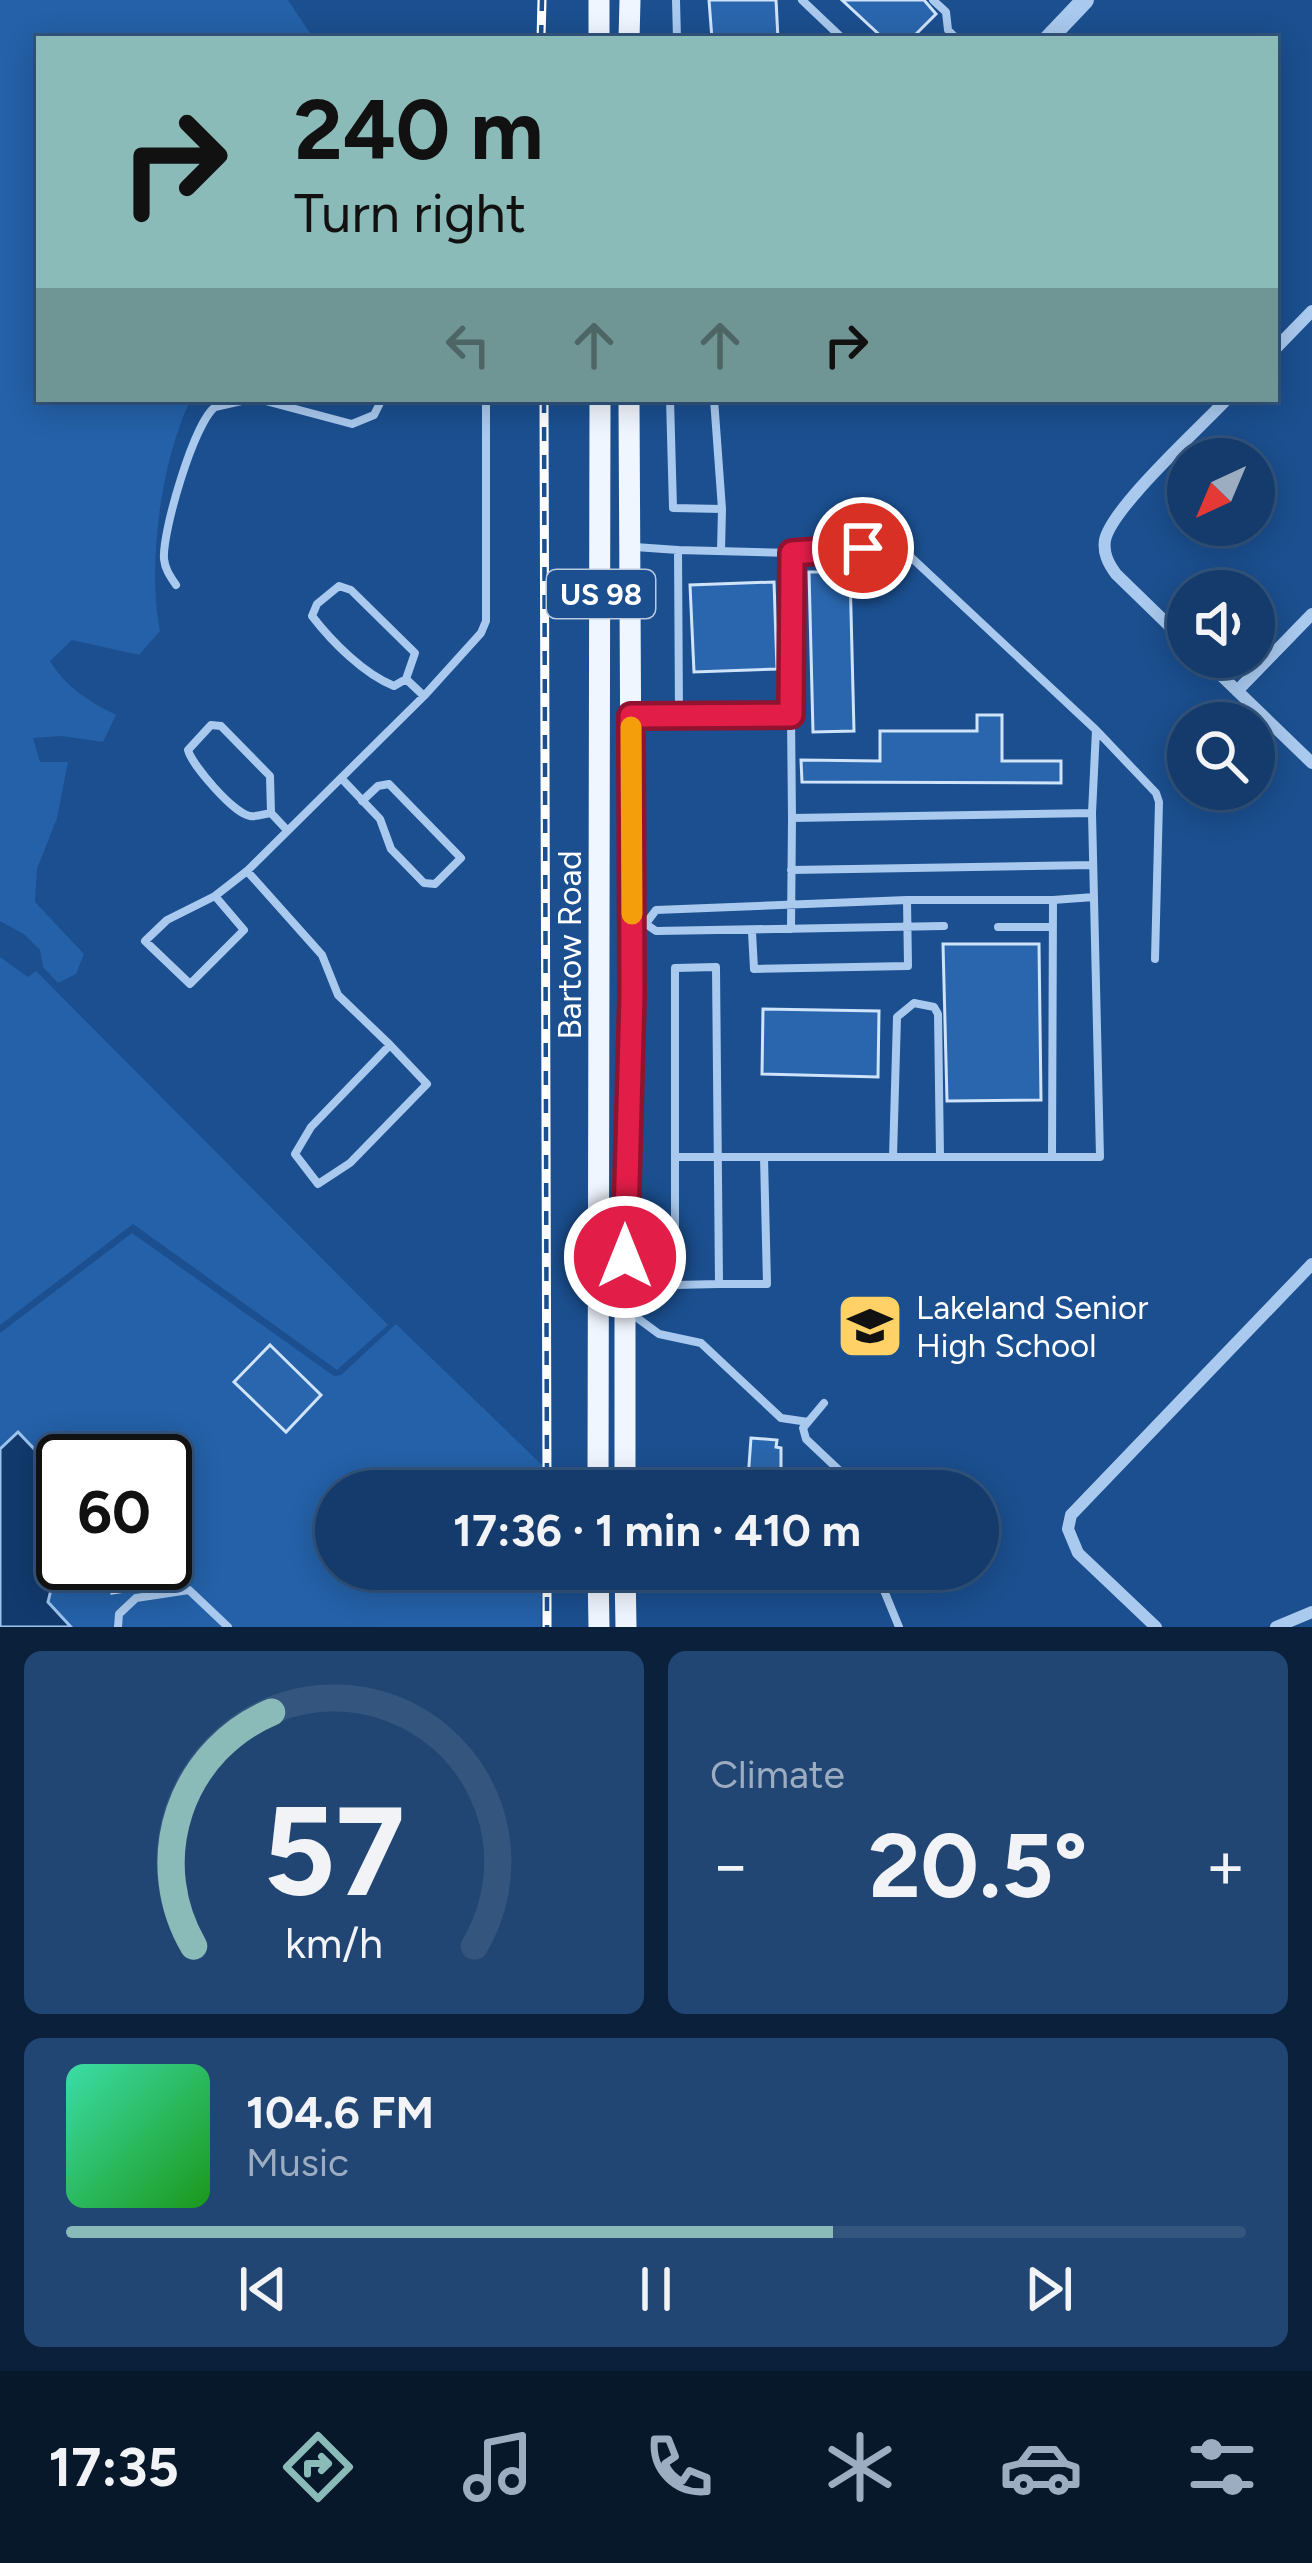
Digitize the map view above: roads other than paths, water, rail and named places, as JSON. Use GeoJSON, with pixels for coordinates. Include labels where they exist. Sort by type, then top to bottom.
{"type":"FeatureCollection","features":[{"type":"Feature","properties":{"kind":"main road"},"geometry":{"type":"LineString","coordinates":[[599,0],[599,36]]}},
{"type":"Feature","properties":{"kind":"main road"},"geometry":{"type":"LineString","coordinates":[[629,36],[630,0]]}},
{"type":"Feature","properties":{"kind":"main road","name":"Bartow Road"},"geometry":{"type":"LineString","coordinates":[[598,1470],[600,402]]}},
{"type":"Feature","properties":{"kind":"main road","name":"Bartow Road"},"geometry":{"type":"LineString","coordinates":[[625,1470],[625,1304],[639,922],[631,716],[629,402]]}},
{"type":"Feature","properties":{"kind":"main road"},"geometry":{"type":"LineString","coordinates":[[598,1590],[598,1627]]}},
{"type":"Feature","properties":{"kind":"main road"},"geometry":{"type":"LineString","coordinates":[[626,1590],[626,1627]]}},
{"type":"Feature","properties":{"kind":"street"},"geometry":{"type":"LineString","coordinates":[[1051,36],[1085,0]]}},
{"type":"Feature","properties":{"kind":"street"},"geometry":{"type":"LineString","coordinates":[[1278,346],[1312,311]]}},
{"type":"Feature","properties":{"kind":"street"},"geometry":{"type":"LineString","coordinates":[[1167,624],[1116,574],[1106,552],[1109,528],[1116,515],[1224,402]]}},
{"type":"Feature","properties":{"kind":"street"},"geometry":{"type":"LineString","coordinates":[[1237,692],[1312,614]]}},
{"type":"Feature","properties":{"kind":"street"},"geometry":{"type":"LineString","coordinates":[[1223,678],[1312,763]]}},
{"type":"Feature","properties":{"kind":"street"},"geometry":{"type":"LineString","coordinates":[[602,922],[639,922]]}},
{"type":"Feature","properties":{"kind":"street"},"geometry":{"type":"LineString","coordinates":[[1156,1627],[1078,1553],[1068,1529],[1071,1514],[1312,1264]]}},
{"type":"Feature","properties":{"kind":"street"},"geometry":{"type":"LineString","coordinates":[[1276,1627],[1312,1612]]}},
{"type":"Feature","properties":{"kind":"lane"},"geometry":{"type":"LineString","coordinates":[[676,0],[677,36]]}},
{"type":"Feature","properties":{"kind":"lane"},"geometry":{"type":"LineString","coordinates":[[802,0],[840,36]]}},
{"type":"Feature","properties":{"kind":"lane"},"geometry":{"type":"LineString","coordinates":[[933,0],[946,12],[948,30],[954,36]]}},
{"type":"Feature","properties":{"kind":"lane"},"geometry":{"type":"LineString","coordinates":[[176,585],[166,569],[164,547],[195,434],[214,407],[239,402]]}},
{"type":"Feature","properties":{"kind":"lane"},"geometry":{"type":"LineString","coordinates":[[266,402],[352,424],[374,416],[381,402]]}},
{"type":"Feature","properties":{"kind":"lane"},"geometry":{"type":"LineString","coordinates":[[215,896],[244,930],[190,984],[146,941],[167,920],[215,896],[247,871],[481,633],[486,621],[486,402]]}},
{"type":"Feature","properties":{"kind":"lane"},"geometry":{"type":"LineString","coordinates":[[670,402],[673,508],[722,509]]}},
{"type":"Feature","properties":{"kind":"lane"},"geometry":{"type":"LineString","coordinates":[[715,402],[721,551]]}},
{"type":"Feature","properties":{"kind":"lane"},"geometry":{"type":"LineString","coordinates":[[630,547],[792,553],[899,546],[1096,730],[1156,793],[1160,802],[1155,959]]}},
{"type":"Feature","properties":{"kind":"lane"},"geometry":{"type":"LineString","coordinates":[[678,550],[679,716]]}},
{"type":"Feature","properties":{"kind":"lane"},"geometry":{"type":"LineString","coordinates":[[791,929],[792,553]]}},
{"type":"Feature","properties":{"kind":"lane"},"geometry":{"type":"LineString","coordinates":[[338,586],[351,590],[415,653],[406,679],[394,686],[382,681],[325,633],[312,616],[317,604],[338,586]]}},
{"type":"Feature","properties":{"kind":"lane"},"geometry":{"type":"LineString","coordinates":[[406,679],[424,696]]}},
{"type":"Feature","properties":{"kind":"lane"},"geometry":{"type":"LineString","coordinates":[[631,716],[791,715]]}},
{"type":"Feature","properties":{"kind":"lane"},"geometry":{"type":"LineString","coordinates":[[271,813],[248,816],[238,810],[191,762],[188,750],[211,725],[221,726],[270,776],[271,813],[286,830]]}},
{"type":"Feature","properties":{"kind":"lane"},"geometry":{"type":"LineString","coordinates":[[676,1156],[1100,1157],[1092,812],[1096,730]]}},
{"type":"Feature","properties":{"kind":"lane"},"geometry":{"type":"LineString","coordinates":[[341,778],[380,819],[391,849],[424,883],[435,884],[461,858],[389,784],[378,786],[362,800]]}},
{"type":"Feature","properties":{"kind":"lane"},"geometry":{"type":"LineString","coordinates":[[792,818],[1092,812]]}},
{"type":"Feature","properties":{"kind":"lane"},"geometry":{"type":"LineString","coordinates":[[791,871],[1094,866]]}},
{"type":"Feature","properties":{"kind":"lane"},"geometry":{"type":"LineString","coordinates":[[247,871],[322,955],[338,994],[390,1045],[427,1084],[350,1163],[318,1184],[295,1154],[311,1127],[390,1045]]}},
{"type":"Feature","properties":{"kind":"lane"},"geometry":{"type":"LineString","coordinates":[[944,926],[656,931],[639,922],[656,910],[1094,897]]}},
{"type":"Feature","properties":{"kind":"lane"},"geometry":{"type":"LineString","coordinates":[[1052,1157],[1053,899]]}},
{"type":"Feature","properties":{"kind":"lane"},"geometry":{"type":"LineString","coordinates":[[752,932],[754,969],[908,966],[907,900]]}},
{"type":"Feature","properties":{"kind":"lane"},"geometry":{"type":"LineString","coordinates":[[998,927],[1052,927]]}},
{"type":"Feature","properties":{"kind":"lane"},"geometry":{"type":"LineString","coordinates":[[719,1284],[716,967],[676,968],[675,1285],[767,1284],[764,1157]]}},
{"type":"Feature","properties":{"kind":"lane"},"geometry":{"type":"LineString","coordinates":[[893,1157],[897,1017],[914,1003],[934,1007],[938,1014],[940,1157]]}},
{"type":"Feature","properties":{"kind":"lane"},"geometry":{"type":"LineString","coordinates":[[625,1304],[641,1324],[659,1334],[700,1343],[781,1418],[808,1422]]}},
{"type":"Feature","properties":{"kind":"lane"},"geometry":{"type":"LineString","coordinates":[[824,1403],[803,1428],[806,1438],[839,1470]]}},
{"type":"Feature","properties":{"kind":"lane"},"geometry":{"type":"LineString","coordinates":[[118,1627],[118,1613],[136,1598],[189,1590],[228,1627]]}},
{"type":"Feature","properties":{"kind":"lane"},"geometry":{"type":"LineString","coordinates":[[884,1590],[899,1627]]}},
{"type":"Feature","properties":{"kind":"railway"},"geometry":{"type":"LineString","coordinates":[[541,36],[542,0]]}},
{"type":"Feature","properties":{"kind":"railway"},"geometry":{"type":"LineString","coordinates":[[544,402],[547,1470]]}},
{"type":"Feature","properties":{"kind":"railway"},"geometry":{"type":"LineString","coordinates":[[547,1590],[547,1627]]}},
{"type":"Feature","properties":{"kind":"place","name":"Lakeland Senior High School"},"geometry":{"type":"Point","coordinates":[870,1326]}}]}
